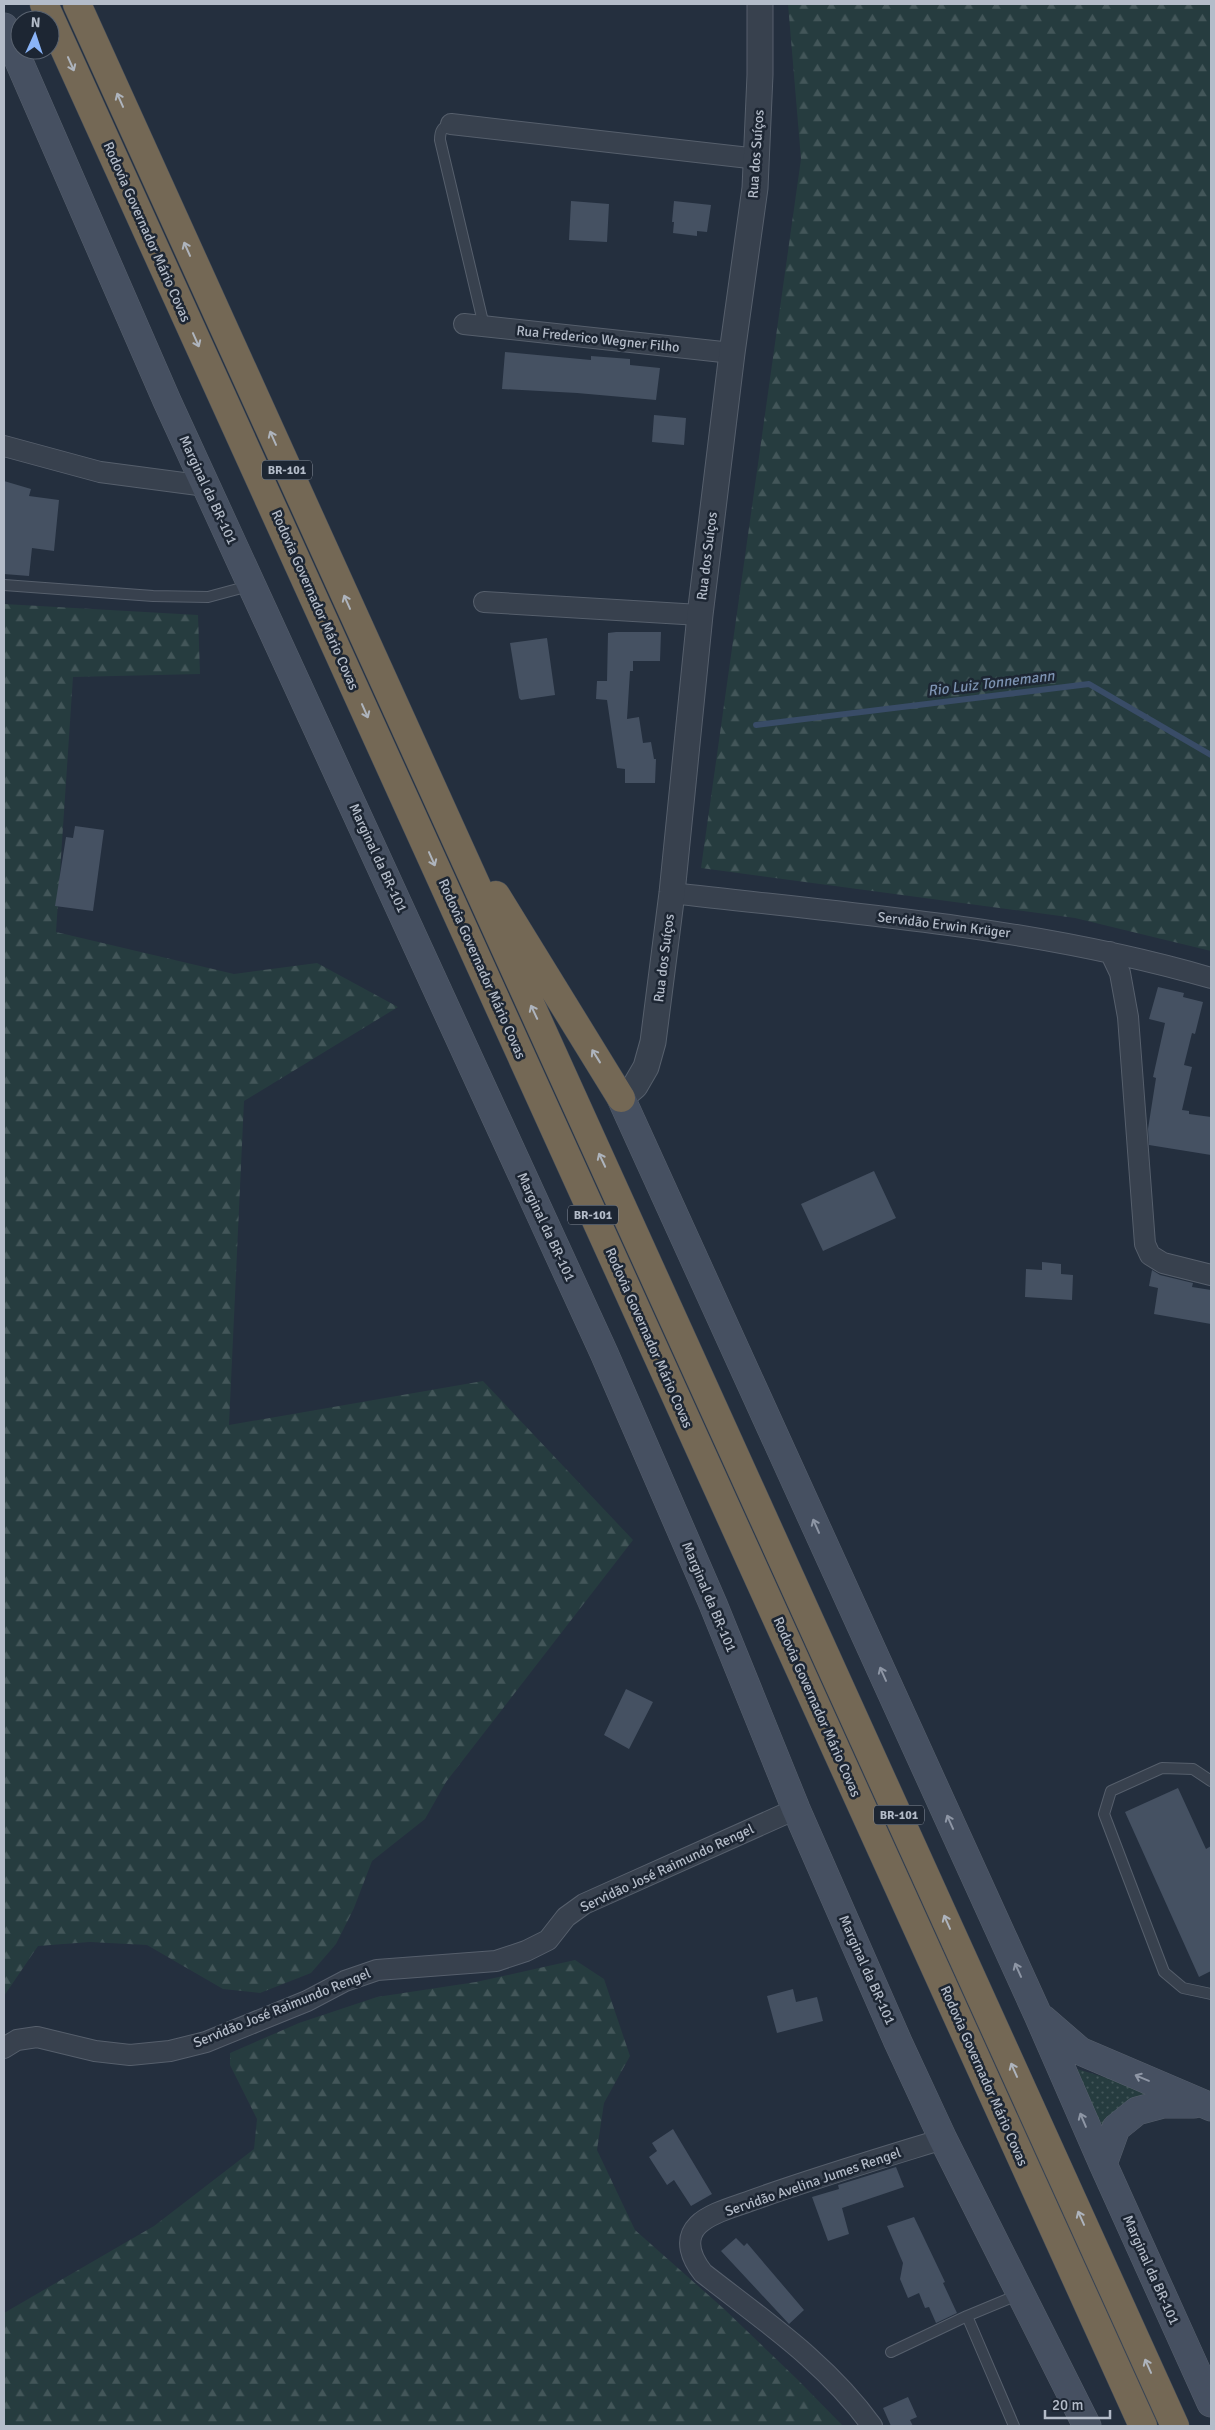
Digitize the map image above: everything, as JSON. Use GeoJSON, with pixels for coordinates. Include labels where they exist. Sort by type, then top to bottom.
{"type":"FeatureCollection","features":[{"type":"Feature","properties":{"kind":"highway","name":"Rodovia Governador Mário Covas"},"geometry":{"type":"LineString","coordinates":[[44,4],[1143,2426]]}},
{"type":"Feature","properties":{"kind":"highway","name":"Rodovia Governador Mário Covas"},"geometry":{"type":"LineString","coordinates":[[77,4],[430,787],[635,1231],[1175,2426]]}},
{"type":"Feature","properties":{"kind":"highway"},"geometry":{"type":"LineString","coordinates":[[430,787],[621,1098]]}},
{"type":"Feature","properties":{"kind":"main road","name":"Marginal da BR-101"},"geometry":{"type":"LineString","coordinates":[[4,27],[132,324],[604,1353],[710,1596],[796,1810],[864,1966],[943,2139],[1087,2426]]}},
{"type":"Feature","properties":{"kind":"main road","name":"Marginal da BR-101"},"geometry":{"type":"LineString","coordinates":[[621,1098],[1038,2015],[1211,2403]]}},
{"type":"Feature","properties":{"kind":"main road"},"geometry":{"type":"LineString","coordinates":[[1038,2015],[1080,2050],[1207,2105]]}},
{"type":"Feature","properties":{"kind":"main road"},"geometry":{"type":"LineString","coordinates":[[1103,2164],[1116,2128],[1137,2111],[1163,2104],[1207,2105]]}},
{"type":"Feature","properties":{"kind":"street","name":"Rua dos Suíços"},"geometry":{"type":"LineString","coordinates":[[621,1098],[635,1086],[646,1067],[653,1042],[672,893],[700,614],[758,159],[760,4]]}},
{"type":"Feature","properties":{"kind":"street"},"geometry":{"type":"LineString","coordinates":[[451,124],[758,159]]}},
{"type":"Feature","properties":{"kind":"street","name":"Rua Frederico Wegner Filho"},"geometry":{"type":"LineString","coordinates":[[464,324],[732,354]]}},
{"type":"Feature","properties":{"kind":"street"},"geometry":{"type":"LineString","coordinates":[[4,446],[100,472],[206,486]]}},
{"type":"Feature","properties":{"kind":"street"},"geometry":{"type":"LineString","coordinates":[[484,602],[700,614]]}},
{"type":"Feature","properties":{"kind":"street","name":"Servidão Erwin Krüger"},"geometry":{"type":"LineString","coordinates":[[672,893],[968,927],[1050,939],[1211,978]]}},
{"type":"Feature","properties":{"kind":"street"},"geometry":{"type":"LineString","coordinates":[[1110,952],[1120,973],[1128,1017],[1145,1244],[1150,1255],[1163,1263],[1211,1275]]}},
{"type":"Feature","properties":{"kind":"street","name":"Servidão José Raimundo Rengel"},"geometry":{"type":"LineString","coordinates":[[4,2048],[17,2040],[37,2037],[95,2052],[130,2056],[170,2051],[206,2042],[307,2002],[345,1981],[377,1970],[496,1961],[548,1940],[566,1917],[584,1904],[796,1810]]}},
{"type":"Feature","properties":{"kind":"street","name":"Servidão Avelina Jumes Rengel"},"geometry":{"type":"LineString","coordinates":[[872,2426],[854,2402],[816,2362],[703,2273],[693,2260],[689,2247],[692,2234],[699,2224],[728,2210],[816,2178],[943,2139]]}},
{"type":"Feature","properties":{"kind":"lane"},"geometry":{"type":"LineString","coordinates":[[451,124],[445,126],[440,132],[440,140],[484,326]]}},
{"type":"Feature","properties":{"kind":"lane"},"geometry":{"type":"LineString","coordinates":[[4,585],[153,596],[208,597],[253,585]]}},
{"type":"Feature","properties":{"kind":"lane"},"geometry":{"type":"LineString","coordinates":[[1211,1781],[1193,1770],[1162,1768],[1111,1791],[1104,1814],[1164,1972],[1183,1988],[1211,1994]]}},
{"type":"Feature","properties":{"kind":"lane"},"geometry":{"type":"LineString","coordinates":[[891,2352],[967,2316],[1021,2294]]}},
{"type":"Feature","properties":{"kind":"lane"},"geometry":{"type":"LineString","coordinates":[[967,2316],[1014,2426]]}},
{"type":"Feature","properties":{"kind":"green space"},"geometry":{"type":"Polygon","coordinates":[[[788,4],[1211,4],[1211,951],[1075,918],[701,868],[801,159],[788,4]]]}},
{"type":"Feature","properties":{"kind":"green space"},"geometry":{"type":"Polygon","coordinates":[[[4,604],[198,615],[200,674],[73,677],[56,932],[234,974],[317,963],[398,1007],[244,1101],[229,1425],[483,1381],[633,1540],[446,1782],[425,1819],[372,1861],[354,1908],[336,1944],[311,1973],[260,1993],[223,1989],[147,1945],[90,1942],[38,1946],[4,1996],[4,604]]]}},
{"type":"Feature","properties":{"kind":"green space"},"geometry":{"type":"Polygon","coordinates":[[[575,1960],[604,1979],[630,2056],[604,2103],[597,2150],[635,2230],[723,2308],[843,2426],[4,2426],[4,2313],[154,2226],[254,2149],[257,2119],[230,2065],[230,2053],[299,2023],[377,1997],[476,1982],[575,1960]]]}},
{"type":"Feature","properties":{"kind":"green space"},"geometry":{"type":"Polygon","coordinates":[[[1067,2066],[1164,2095],[1127,2106],[1102,2125],[1067,2066]]]}},
{"type":"Feature","properties":{"kind":"building"},"geometry":{"type":"Polygon","coordinates":[[[571,201],[609,204],[607,242],[569,240],[571,201]]]}},
{"type":"Feature","properties":{"kind":"building"},"geometry":{"type":"Polygon","coordinates":[[[674,201],[711,205],[707,232],[697,231],[697,236],[673,233],[674,201]]]}},
{"type":"Feature","properties":{"kind":"building"},"geometry":{"type":"Polygon","coordinates":[[[505,352],[591,360],[591,356],[630,359],[630,365],[660,368],[656,400],[502,389],[505,352]]]}},
{"type":"Feature","properties":{"kind":"building"},"geometry":{"type":"Polygon","coordinates":[[[654,415],[686,418],[684,445],[652,442],[654,415]]]}},
{"type":"Feature","properties":{"kind":"building"},"geometry":{"type":"Polygon","coordinates":[[[4,481],[31,489],[29,496],[59,500],[54,551],[32,548],[29,576],[4,574],[4,481]]]}},
{"type":"Feature","properties":{"kind":"building"},"geometry":{"type":"Polygon","coordinates":[[[661,632],[660,661],[633,661],[633,671],[630,671],[627,719],[639,717],[643,743],[651,742],[654,759],[656,759],[655,783],[625,783],[625,769],[617,768],[607,700],[596,699],[597,681],[607,681],[608,633],[661,632]]]}},
{"type":"Feature","properties":{"kind":"building"},"geometry":{"type":"Polygon","coordinates":[[[547,638],[555,695],[521,700],[519,698],[510,643],[547,638]]]}},
{"type":"Feature","properties":{"kind":"building"},"geometry":{"type":"Polygon","coordinates":[[[75,826],[104,830],[93,911],[55,906],[66,837],[73,838],[75,826]]]}},
{"type":"Feature","properties":{"kind":"building"},"geometry":{"type":"Polygon","coordinates":[[[1158,987],[1184,993],[1183,997],[1203,1002],[1195,1034],[1192,1033],[1184,1065],[1192,1067],[1182,1110],[1189,1111],[1189,1114],[1211,1117],[1211,1155],[1149,1145],[1148,1129],[1156,1078],[1153,1077],[1165,1023],[1149,1019],[1158,987]]]}},
{"type":"Feature","properties":{"kind":"building"},"geometry":{"type":"Polygon","coordinates":[[[874,1171],[896,1218],[823,1251],[801,1204],[874,1171]]]}},
{"type":"Feature","properties":{"kind":"building"},"geometry":{"type":"Polygon","coordinates":[[[1042,1262],[1061,1264],[1061,1274],[1073,1275],[1072,1300],[1025,1297],[1026,1269],[1042,1270],[1042,1262]]]}},
{"type":"Feature","properties":{"kind":"building"},"geometry":{"type":"Polygon","coordinates":[[[1152,1270],[1160,1275],[1193,1283],[1192,1287],[1211,1290],[1211,1324],[1154,1314],[1158,1288],[1149,1286],[1152,1270]]]}},
{"type":"Feature","properties":{"kind":"building"},"geometry":{"type":"Polygon","coordinates":[[[626,1689],[653,1702],[629,1749],[604,1735],[626,1689]]]}},
{"type":"Feature","properties":{"kind":"building"},"geometry":{"type":"Polygon","coordinates":[[[1178,1788],[1206,1849],[1211,1846],[1211,1971],[1199,1977],[1125,1812],[1178,1788]]]}},
{"type":"Feature","properties":{"kind":"building"},"geometry":{"type":"Polygon","coordinates":[[[793,1989],[796,2002],[817,1997],[823,2021],[777,2033],[767,1996],[793,1989]]]}},
{"type":"Feature","properties":{"kind":"building"},"geometry":{"type":"Polygon","coordinates":[[[673,2129],[712,2194],[691,2206],[674,2180],[667,2185],[649,2157],[657,2151],[652,2143],[673,2129]]]}},
{"type":"Feature","properties":{"kind":"building"},"geometry":{"type":"Polygon","coordinates":[[[896,2167],[904,2187],[842,2208],[849,2234],[828,2241],[812,2197],[839,2189],[838,2185],[896,2167]]]}},
{"type":"Feature","properties":{"kind":"building"},"geometry":{"type":"Polygon","coordinates":[[[914,2217],[945,2282],[943,2283],[957,2313],[936,2323],[929,2307],[925,2308],[919,2293],[908,2298],[900,2279],[903,2263],[887,2226],[914,2217]]]}},
{"type":"Feature","properties":{"kind":"building"},"geometry":{"type":"Polygon","coordinates":[[[736,2238],[744,2246],[747,2243],[804,2310],[789,2324],[721,2251],[736,2238]]]}},
{"type":"Feature","properties":{"kind":"building"},"geometry":{"type":"Polygon","coordinates":[[[908,2397],[917,2417],[910,2420],[913,2426],[891,2426],[883,2408],[908,2397]]]}},
{"type":"Feature","properties":{"kind":"waterway","name":"Rio Luiz Tonnemann"},"geometry":{"type":"LineString","coordinates":[[756,725],[1089,684],[1211,755]]}}]}
